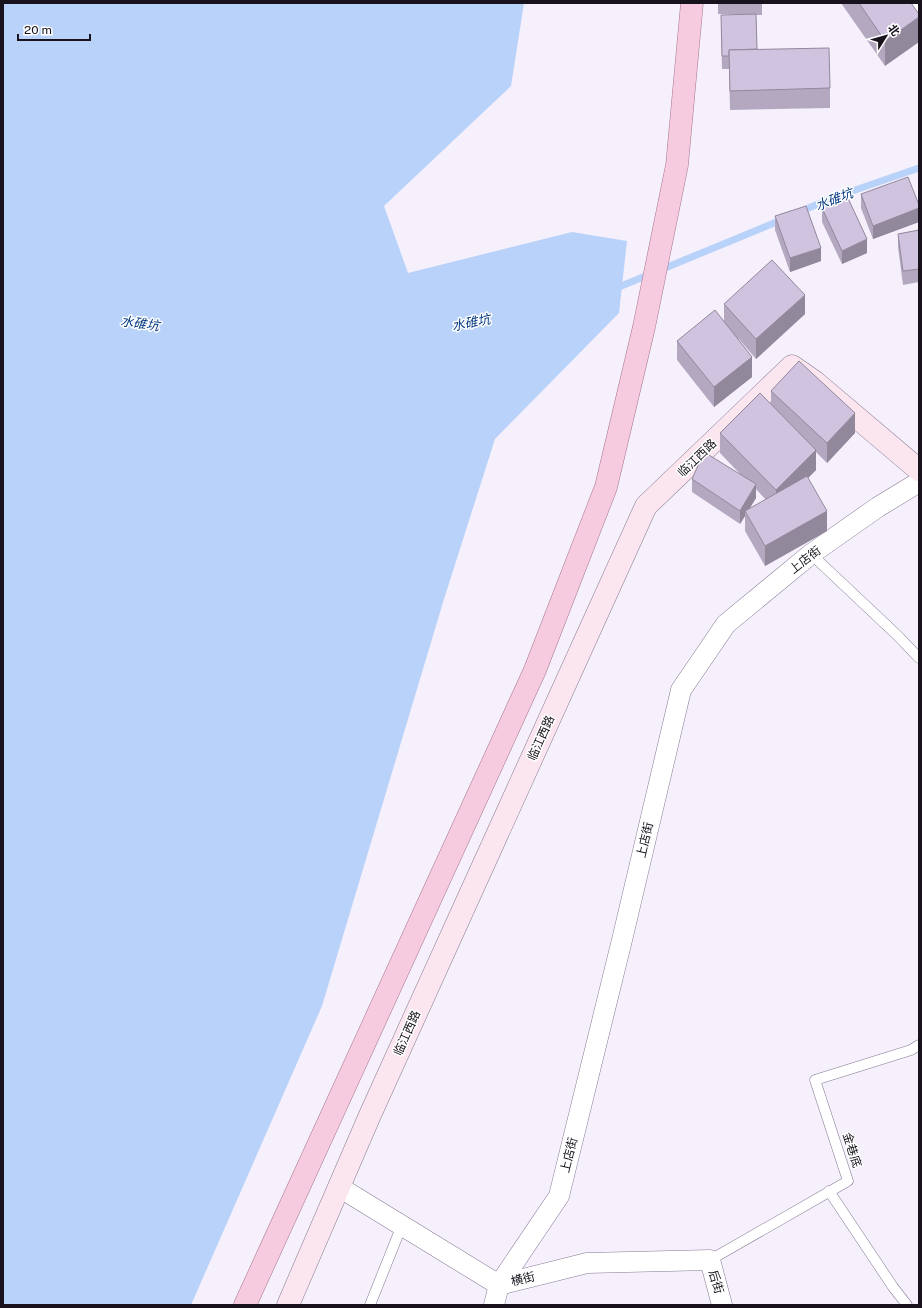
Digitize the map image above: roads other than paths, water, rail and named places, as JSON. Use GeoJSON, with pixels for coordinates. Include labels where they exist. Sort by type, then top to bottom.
{"type":"FeatureCollection","features":[{"type":"Feature","properties":{"kind":"main road"},"geometry":{"type":"LineString","coordinates":[[245,1305],[535,670],[606,487],[644,327],[677,165],[692,3]]}},
{"type":"Feature","properties":{"kind":"street","name":"临江西路"},"geometry":{"type":"LineString","coordinates":[[288,1305],[374,1108],[646,506],[792,366],[815,382],[919,470]]}},
{"type":"Feature","properties":{"kind":"street","name":"上店街"},"geometry":{"type":"LineString","coordinates":[[494,1305],[499,1285],[559,1196],[622,940],[681,690],[726,624],[811,554],[878,507],[919,482]]}},
{"type":"Feature","properties":{"kind":"street","name":"横街"},"geometry":{"type":"LineString","coordinates":[[339,1187],[499,1285],[586,1263],[710,1260]]}},
{"type":"Feature","properties":{"kind":"street","name":"后街"},"geometry":{"type":"LineString","coordinates":[[710,1260],[722,1305]]}},
{"type":"Feature","properties":{"kind":"lane"},"geometry":{"type":"LineString","coordinates":[[811,554],[898,636],[919,658]]}},
{"type":"Feature","properties":{"kind":"lane","name":"金巷底"},"geometry":{"type":"LineString","coordinates":[[710,1260],[848,1181],[815,1080],[911,1050],[919,1045]]}},
{"type":"Feature","properties":{"kind":"lane"},"geometry":{"type":"LineString","coordinates":[[829,1191],[893,1287],[907,1305]]}},
{"type":"Feature","properties":{"kind":"lane"},"geometry":{"type":"LineString","coordinates":[[370,1305],[402,1226]]}},
{"type":"Feature","properties":{"kind":"water"},"geometry":{"type":"Polygon","coordinates":[[[3,3],[524,3],[511,86],[384,206],[408,273],[572,232],[627,241],[619,313],[495,439],[444,599],[322,1006],[191,1305],[3,1305],[3,3]]]}},
{"type":"Feature","properties":{"kind":"waterway","name":"水碓坑"},"geometry":{"type":"LineString","coordinates":[[799,212],[835,197],[919,168]]}},
{"type":"Feature","properties":{"kind":"waterway","name":"水碓坑"},"geometry":{"type":"LineString","coordinates":[[614,289],[784,219]]}}]}
